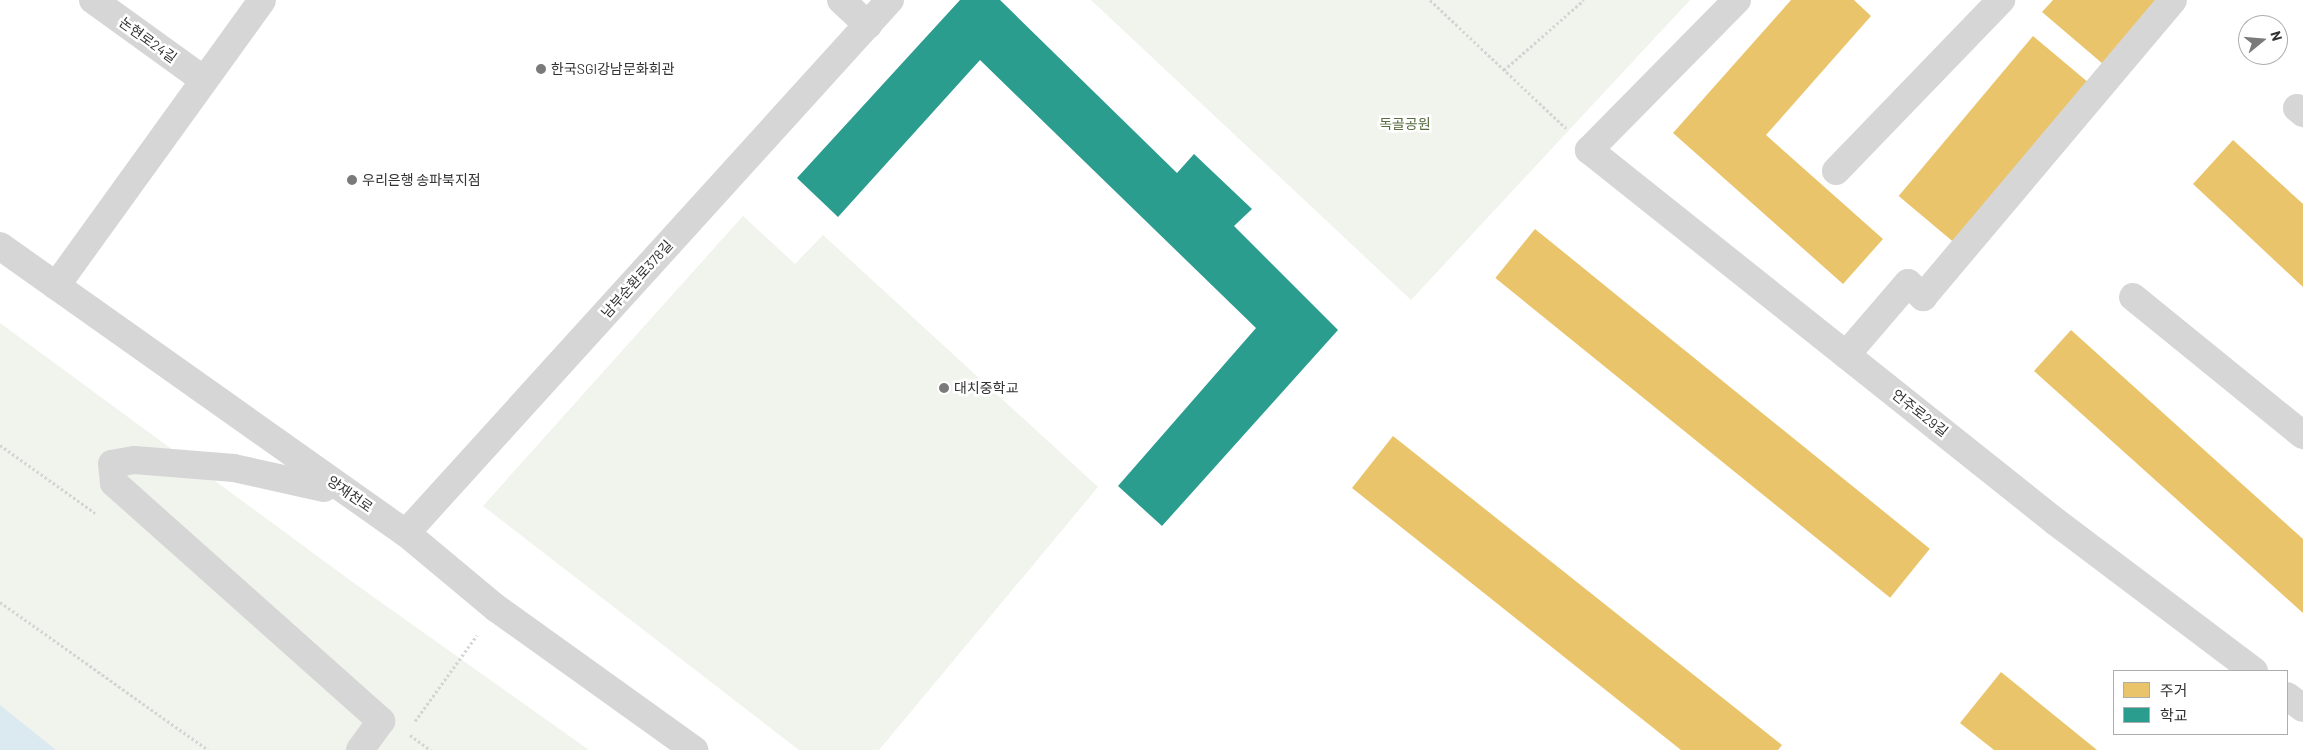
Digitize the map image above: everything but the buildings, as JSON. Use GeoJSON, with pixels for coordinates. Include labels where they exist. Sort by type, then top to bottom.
{"type":"FeatureCollection","features":[{"type":"Feature","properties":{"kind":"street","name":"논현로24길"},"geometry":{"type":"LineString","coordinates":[[93,0],[204,80]]}},
{"type":"Feature","properties":{"kind":"street"},"geometry":{"type":"LineString","coordinates":[[56,286],[262,0]]}},
{"type":"Feature","properties":{"kind":"street"},"geometry":{"type":"LineString","coordinates":[[841,0],[868,25]]}},
{"type":"Feature","properties":{"kind":"street","name":"남부순환로378길"},"geometry":{"type":"LineString","coordinates":[[406,533],[890,0]]}},
{"type":"Feature","properties":{"kind":"street"},"geometry":{"type":"LineString","coordinates":[[1589,150],[1737,0]]}},
{"type":"Feature","properties":{"kind":"street"},"geometry":{"type":"LineString","coordinates":[[1836,171],[2001,0]]}},
{"type":"Feature","properties":{"kind":"street"},"geometry":{"type":"LineString","coordinates":[[1846,355],[1908,282],[1923,297],[2173,0]]}},
{"type":"Feature","properties":{"kind":"street","name":"언주로29길"},"geometry":{"type":"LineString","coordinates":[[1589,150],[2056,522],[2253,670]]}},
{"type":"Feature","properties":{"kind":"street","name":"양재천로"},"geometry":{"type":"LineString","coordinates":[[0,246],[406,533],[496,608],[694,750]]}},
{"type":"Feature","properties":{"kind":"street"},"geometry":{"type":"LineString","coordinates":[[2133,297],[2303,435]]}},
{"type":"Feature","properties":{"kind":"street"},"geometry":{"type":"LineString","coordinates":[[324,488],[234,468],[134,460],[112,464],[114,482],[381,721],[360,750]]}},
{"type":"Feature","properties":{"kind":"street"},"geometry":{"type":"LineString","coordinates":[[2288,697],[2303,708]]}},
{"type":"Feature","properties":{"kind":"path"},"geometry":{"type":"LineString","coordinates":[[1430,0],[1589,150]]}},
{"type":"Feature","properties":{"kind":"path"},"geometry":{"type":"LineString","coordinates":[[1504,70],[1584,0]]}},
{"type":"Feature","properties":{"kind":"path"},"geometry":{"type":"LineString","coordinates":[[0,602],[208,750]]}},
{"type":"Feature","properties":{"kind":"path"},"geometry":{"type":"LineString","coordinates":[[431,750],[407,733],[496,608]]}},
{"type":"Feature","properties":{"kind":"green space","name":"독골공원"},"geometry":{"type":"Polygon","coordinates":[[[1091,0],[1690,0],[1411,300],[1091,0]]]}},
{"type":"Feature","properties":{"kind":"green space"},"geometry":{"type":"Polygon","coordinates":[[[743,216],[795,264],[823,235],[1098,487],[879,750],[799,750],[483,506],[743,216]]]}},
{"type":"Feature","properties":{"kind":"green space"},"geometry":{"type":"Polygon","coordinates":[[[0,323],[358,586],[589,750],[0,750],[0,323]]]}},
{"type":"Feature","properties":{"kind":"shaded area"},"geometry":{"type":"Polygon","coordinates":[[[0,705],[56,750],[0,750],[0,705]]]}},
{"type":"Feature","properties":{"kind":"place","name":"한국SGI강남문화회관"},"geometry":{"type":"Point","coordinates":[541,69]}},
{"type":"Feature","properties":{"kind":"place","name":"우리은행 송파북지점"},"geometry":{"type":"Point","coordinates":[352,180]}},
{"type":"Feature","properties":{"kind":"place","name":"대치중학교"},"geometry":{"type":"Point","coordinates":[944,388]}}]}
